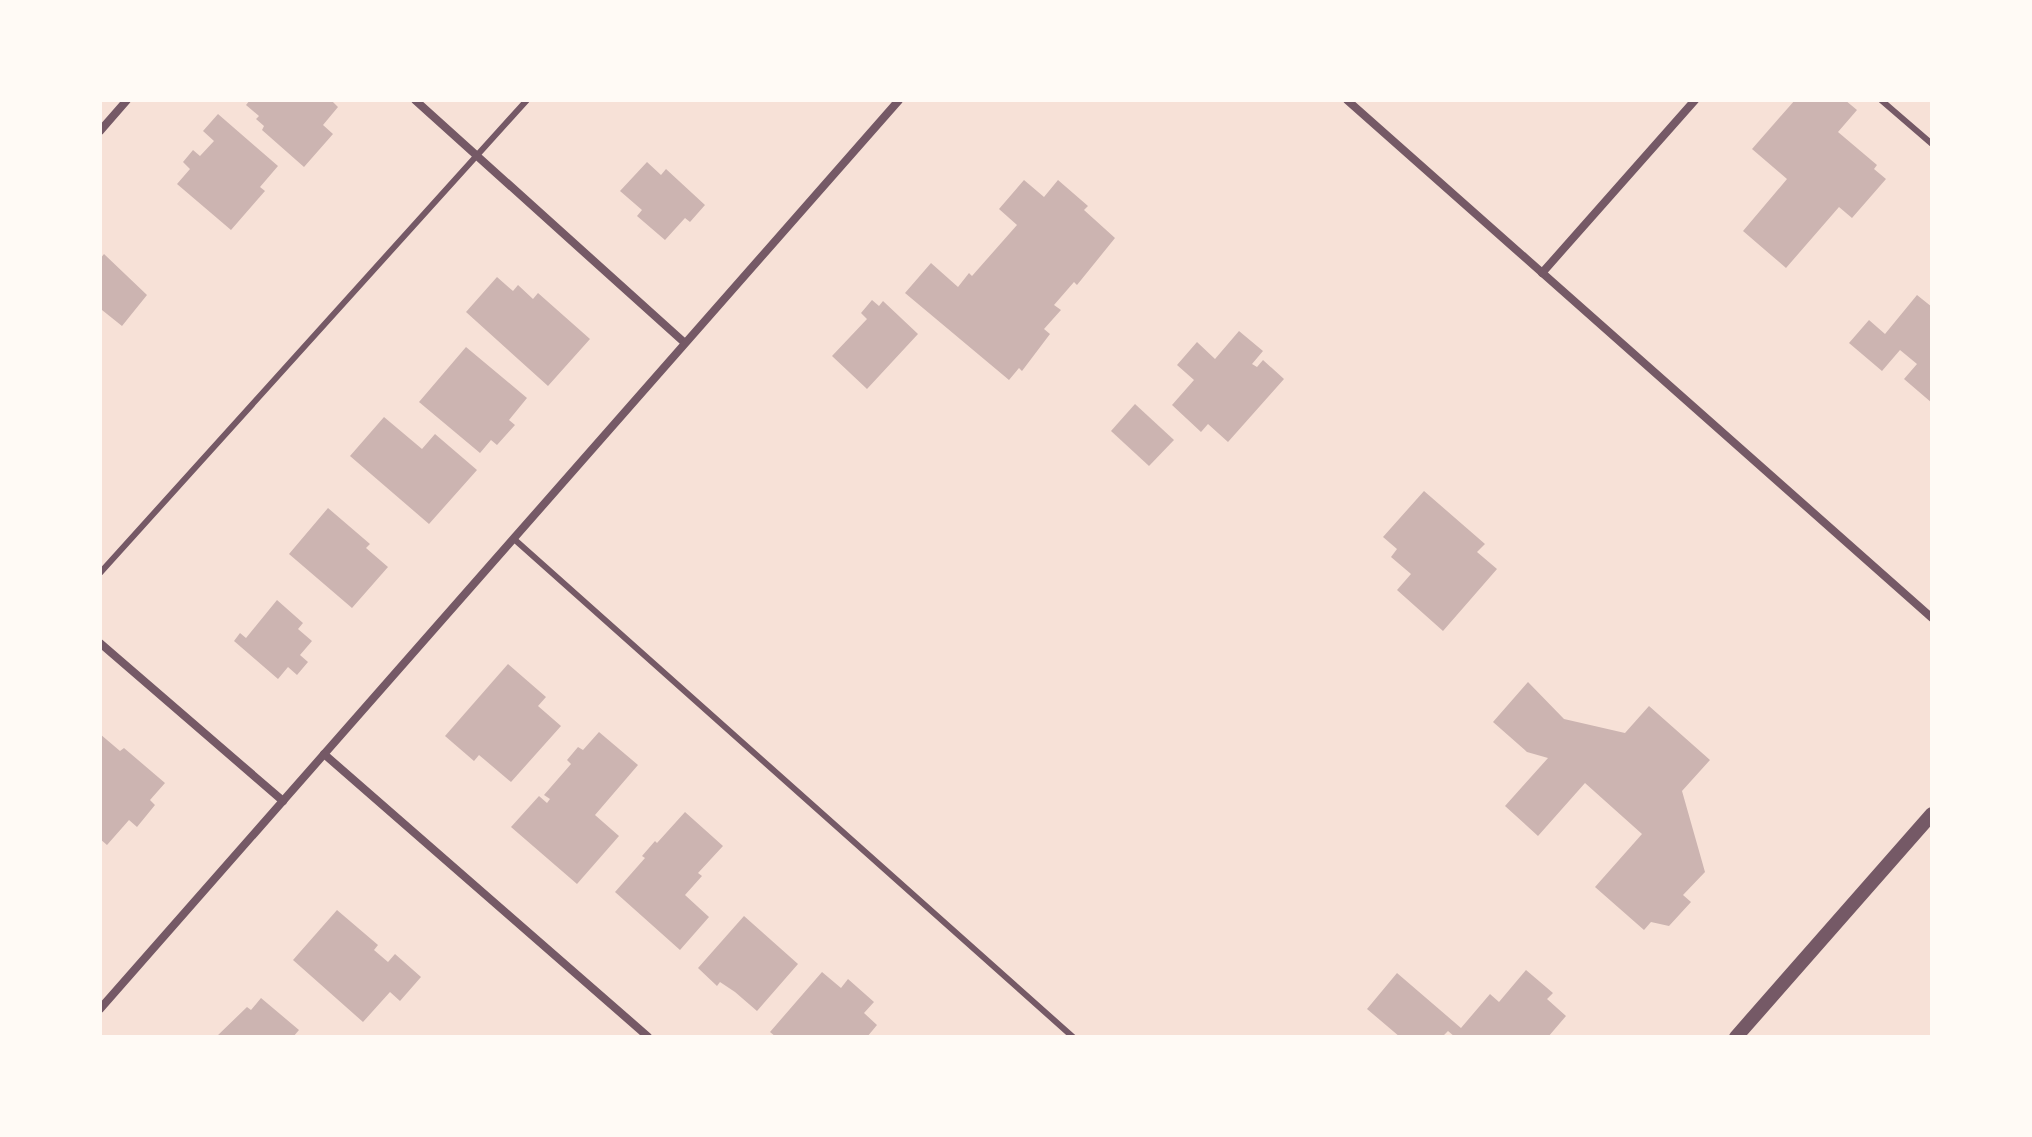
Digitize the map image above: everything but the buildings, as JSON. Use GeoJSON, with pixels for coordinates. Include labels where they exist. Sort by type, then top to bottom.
{"type":"FeatureCollection","features":[{"type":"Feature","properties":{"kind":"street"},"geometry":{"type":"LineString","coordinates":[[100,131],[127,100]]}},
{"type":"Feature","properties":{"kind":"street"},"geometry":{"type":"LineString","coordinates":[[415,100],[685,343]]}},
{"type":"Feature","properties":{"kind":"street"},"geometry":{"type":"LineString","coordinates":[[100,1009],[899,100]]}},
{"type":"Feature","properties":{"kind":"street"},"geometry":{"type":"LineString","coordinates":[[1347,100],[1932,618]]}},
{"type":"Feature","properties":{"kind":"street"},"geometry":{"type":"LineString","coordinates":[[1542,273],[1695,100]]}},
{"type":"Feature","properties":{"kind":"street"},"geometry":{"type":"LineString","coordinates":[[100,643],[283,801]]}},
{"type":"Feature","properties":{"kind":"street"},"geometry":{"type":"LineString","coordinates":[[324,754],[648,1037]]}},
{"type":"Feature","properties":{"kind":"street"},"geometry":{"type":"LineString","coordinates":[[1736,1037],[1932,814]]}},
{"type":"Feature","properties":{"kind":"lane"},"geometry":{"type":"LineString","coordinates":[[100,573],[527,100]]}},
{"type":"Feature","properties":{"kind":"lane"},"geometry":{"type":"LineString","coordinates":[[1881,100],[1932,144]]}},
{"type":"Feature","properties":{"kind":"lane"},"geometry":{"type":"LineString","coordinates":[[514,539],[1073,1037]]}}]}
